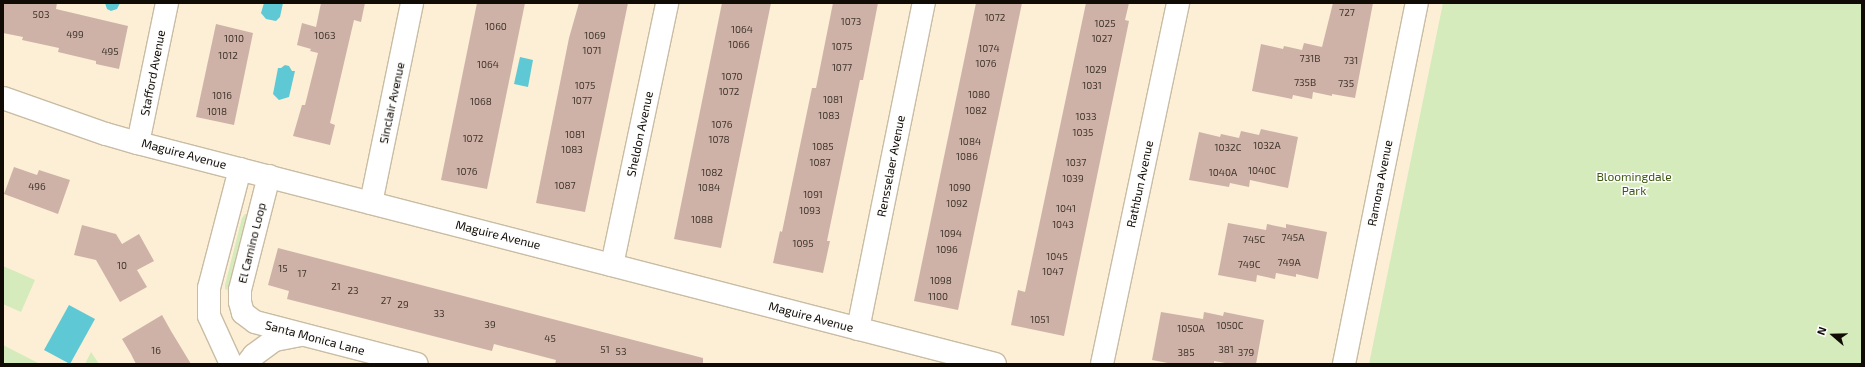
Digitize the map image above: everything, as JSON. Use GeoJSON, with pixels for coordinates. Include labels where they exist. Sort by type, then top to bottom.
{"type":"FeatureCollection","features":[{"type":"Feature","properties":{"kind":"street","name":"Stafford Avenue"},"geometry":{"type":"LineString","coordinates":[[138,143],[167,3]]}},
{"type":"Feature","properties":{"kind":"street","name":"Sinclair Avenue"},"geometry":{"type":"LineString","coordinates":[[371,203],[412,3]]}},
{"type":"Feature","properties":{"kind":"street","name":"Sheldon Avenue"},"geometry":{"type":"LineString","coordinates":[[612,265],[667,3]]}},
{"type":"Feature","properties":{"kind":"street","name":"Rensselaer Avenue"},"geometry":{"type":"LineString","coordinates":[[858,329],[924,3]]}},
{"type":"Feature","properties":{"kind":"street","name":"Rathbun Avenue"},"geometry":{"type":"LineString","coordinates":[[1102,364],[1178,3]]}},
{"type":"Feature","properties":{"kind":"street","name":"Ramona Avenue"},"geometry":{"type":"LineString","coordinates":[[1344,364],[1417,3]]}},
{"type":"Feature","properties":{"kind":"street","name":"Maguire Avenue"},"geometry":{"type":"LineString","coordinates":[[3,98],[106,134],[138,143],[985,363]]}},
{"type":"Feature","properties":{"kind":"street"},"geometry":{"type":"LineString","coordinates":[[231,364],[209,316],[209,288],[240,169]]}},
{"type":"Feature","properties":{"kind":"street","name":"El Camino Loop"},"geometry":{"type":"LineString","coordinates":[[241,309],[240,290],[269,176]]}},
{"type":"Feature","properties":{"kind":"street"},"geometry":{"type":"LineString","coordinates":[[209,316],[241,309]]}},
{"type":"Feature","properties":{"kind":"street","name":"Santa Monica Lane"},"geometry":{"type":"LineString","coordinates":[[241,309],[247,318],[255,322],[417,364]]}},
{"type":"Feature","properties":{"kind":"street"},"geometry":{"type":"LineString","coordinates":[[247,364],[263,347],[275,340],[301,335]]}},
{"type":"Feature","properties":{"kind":"green space","name":"Bloomingdale Park"},"geometry":{"type":"Polygon","coordinates":[[[1443,3],[1862,3],[1862,364],[1369,364],[1443,3]]]}},
{"type":"Feature","properties":{"kind":"green space"},"geometry":{"type":"Polygon","coordinates":[[[245,214],[248,214],[230,291],[225,289],[225,285],[242,218],[245,214]]]}},
{"type":"Feature","properties":{"kind":"green space"},"geometry":{"type":"Polygon","coordinates":[[[3,266],[35,280],[21,312],[3,304],[3,266]]]}},
{"type":"Feature","properties":{"kind":"green space"},"geometry":{"type":"Polygon","coordinates":[[[3,345],[40,364],[3,364],[3,345]]]}},
{"type":"Feature","properties":{"kind":"green space"},"geometry":{"type":"Polygon","coordinates":[[[91,352],[99,364],[85,364],[91,352]]]}},
{"type":"Feature","properties":{"kind":"water"},"geometry":{"type":"Polygon","coordinates":[[[105,3],[120,3],[117,9],[111,11],[107,9],[105,3]]]}},
{"type":"Feature","properties":{"kind":"water"},"geometry":{"type":"Polygon","coordinates":[[[264,3],[283,3],[280,17],[276,21],[266,19],[261,13],[264,3]]]}},
{"type":"Feature","properties":{"kind":"water"},"geometry":{"type":"Polygon","coordinates":[[[520,57],[533,60],[528,87],[514,84],[520,57]]]}},
{"type":"Feature","properties":{"kind":"water"},"geometry":{"type":"Polygon","coordinates":[[[285,65],[289,66],[292,71],[295,71],[289,97],[279,100],[273,94],[278,68],[285,65]]]}},
{"type":"Feature","properties":{"kind":"water"},"geometry":{"type":"Polygon","coordinates":[[[69,305],[95,319],[70,364],[44,350],[69,305]]]}},
{"type":"Feature","properties":{"kind":"building"},"geometry":{"type":"Polygon","coordinates":[[[3,3],[57,3],[56,9],[128,26],[119,69],[96,64],[96,61],[58,52],[59,48],[22,40],[23,37],[3,33],[3,3]]]}},
{"type":"Feature","properties":{"kind":"building"},"geometry":{"type":"Polygon","coordinates":[[[321,3],[365,3],[361,22],[354,20],[330,123],[335,125],[330,145],[293,136],[302,105],[305,105],[318,53],[310,51],[311,49],[297,45],[302,23],[316,27],[321,3]]]}},
{"type":"Feature","properties":{"kind":"building"},"geometry":{"type":"Polygon","coordinates":[[[477,3],[525,3],[487,189],[441,180],[477,3]]]}},
{"type":"Feature","properties":{"kind":"building"},"geometry":{"type":"Polygon","coordinates":[[[579,3],[628,3],[585,212],[536,203],[569,38],[579,3]]]}},
{"type":"Feature","properties":{"kind":"building"},"geometry":{"type":"Polygon","coordinates":[[[722,3],[771,3],[721,248],[674,239],[722,3]]]}},
{"type":"Feature","properties":{"kind":"building"},"geometry":{"type":"Polygon","coordinates":[[[833,3],[878,3],[863,80],[860,80],[827,241],[830,241],[823,273],[773,263],[780,231],[782,232],[812,88],[816,88],[833,3]]]}},
{"type":"Feature","properties":{"kind":"building"},"geometry":{"type":"Polygon","coordinates":[[[976,3],[1022,3],[958,310],[914,301],[976,3]]]}},
{"type":"Feature","properties":{"kind":"building"},"geometry":{"type":"Polygon","coordinates":[[[1086,3],[1129,3],[1125,20],[1129,21],[1064,336],[1011,325],[1018,290],[1025,292],[1086,3]]]}},
{"type":"Feature","properties":{"kind":"building"},"geometry":{"type":"Polygon","coordinates":[[[1333,3],[1373,3],[1355,98],[1332,94],[1332,96],[1313,92],[1312,99],[1293,95],[1292,99],[1252,91],[1261,44],[1283,49],[1284,46],[1302,50],[1304,43],[1322,47],[1333,3]]]}},
{"type":"Feature","properties":{"kind":"building"},"geometry":{"type":"Polygon","coordinates":[[[216,24],[253,33],[234,125],[196,117],[216,24]]]}},
{"type":"Feature","properties":{"kind":"building"},"geometry":{"type":"Polygon","coordinates":[[[1261,129],[1298,137],[1288,188],[1250,180],[1249,187],[1230,183],[1229,187],[1189,180],[1199,132],[1220,137],[1221,134],[1239,138],[1241,131],[1259,135],[1261,129]]]}},
{"type":"Feature","properties":{"kind":"building"},"geometry":{"type":"Polygon","coordinates":[[[14,167],[37,175],[39,170],[70,180],[58,214],[4,194],[14,167]]]}},
{"type":"Feature","properties":{"kind":"building"},"geometry":{"type":"Polygon","coordinates":[[[1228,223],[1266,230],[1267,224],[1286,228],[1286,224],[1327,232],[1318,279],[1296,274],[1296,277],[1276,273],[1275,279],[1257,275],[1256,282],[1218,275],[1228,223]]]}},
{"type":"Feature","properties":{"kind":"building"},"geometry":{"type":"Polygon","coordinates":[[[82,225],[116,234],[122,244],[139,234],[154,261],[137,270],[147,287],[120,302],[96,260],[74,255],[82,225]]]}},
{"type":"Feature","properties":{"kind":"building"},"geometry":{"type":"Polygon","coordinates":[[[278,248],[703,358],[703,364],[555,364],[556,360],[494,344],[492,351],[287,299],[289,291],[268,285],[278,248]]]}},
{"type":"Feature","properties":{"kind":"building"},"geometry":{"type":"Polygon","coordinates":[[[1161,312],[1203,319],[1204,312],[1223,316],[1224,312],[1264,320],[1256,364],[1231,364],[1214,361],[1214,364],[1173,364],[1152,360],[1161,312]]]}},
{"type":"Feature","properties":{"kind":"building"},"geometry":{"type":"Polygon","coordinates":[[[162,315],[191,364],[136,364],[122,339],[162,315]]]}}]}
